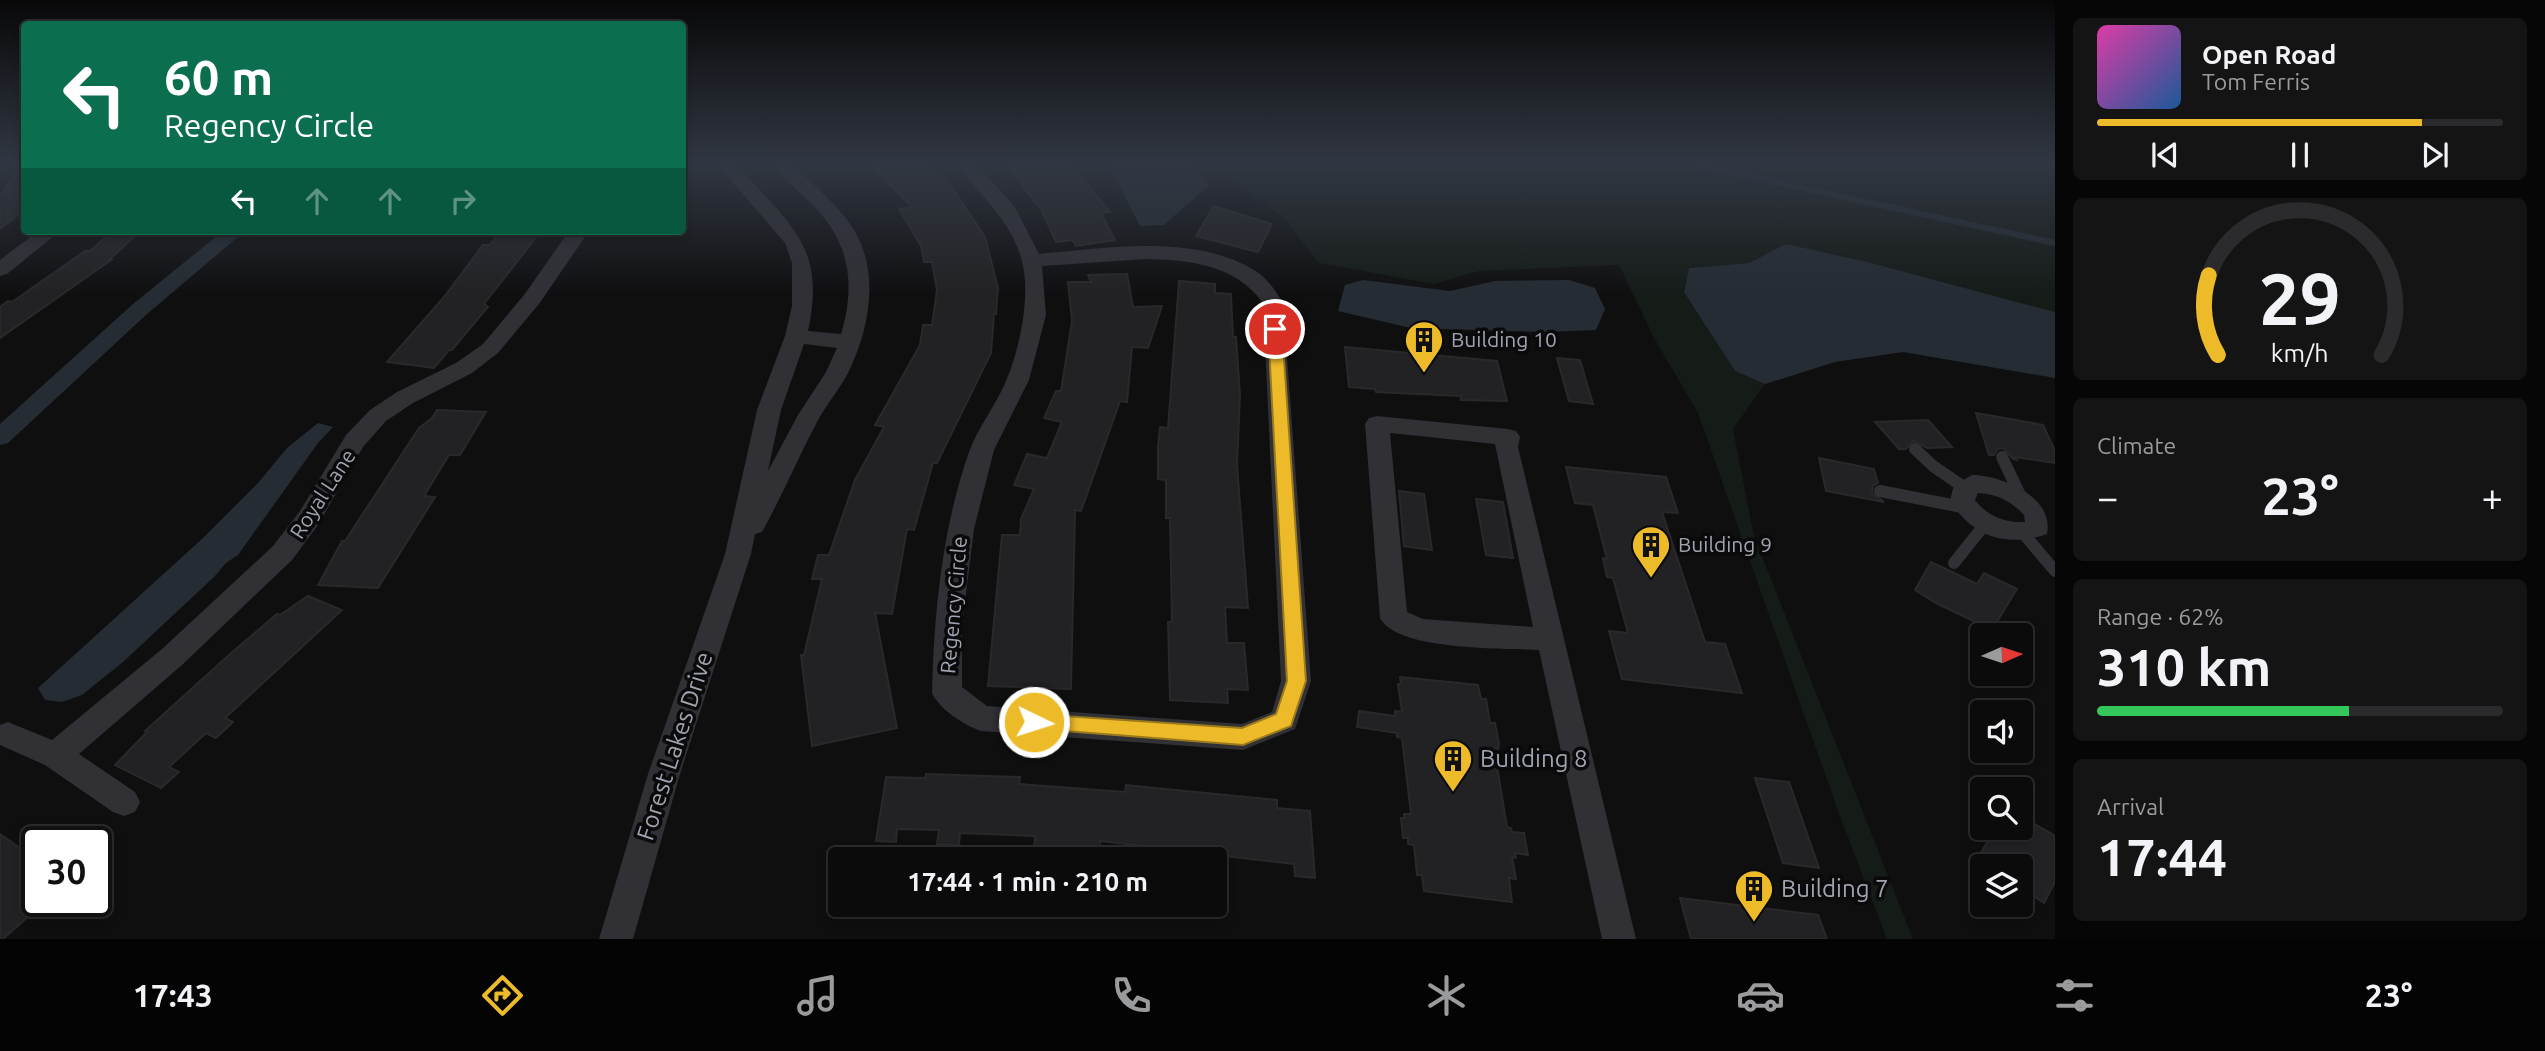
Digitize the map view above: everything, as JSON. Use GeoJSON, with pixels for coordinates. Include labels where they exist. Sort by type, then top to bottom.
{"type":"FeatureCollection","features":[{"type":"Feature","properties":{"kind":"street","name":"Forest Lakes Drive"},"geometry":{"type":"LineString","coordinates":[[616,939],[664,774],[738,554],[769,410],[796,336],[804,284],[802,263],[794,242],[766,208]]}},
{"type":"Feature","properties":{"kind":"street","name":"Forest Lakes Drive"},"geometry":{"type":"LineString","coordinates":[[738,554],[807,419],[839,369],[858,306],[859,276],[852,244],[825,208]]}},
{"type":"Feature","properties":{"kind":"street","name":"Regency Circle"},"geometry":{"type":"LineString","coordinates":[[1005,208],[1032,261],[1035,315],[1018,380],[982,450],[961,529],[948,626],[947,693],[981,718],[1243,737],[1284,720],[1296,681],[1273,303],[1255,280],[1230,265],[1195,256],[1137,253],[1032,261]]}},
{"type":"Feature","properties":{"kind":"street"},"geometry":{"type":"LineString","coordinates":[[0,270],[45,235]]}},
{"type":"Feature","properties":{"kind":"street","name":"Royal Lane"},"geometry":{"type":"LineString","coordinates":[[56,755],[180,653],[288,548],[308,521],[364,429],[383,410],[480,358],[499,339],[576,235]]}},
{"type":"Feature","properties":{"kind":"street"},"geometry":{"type":"LineString","coordinates":[[796,336],[848,342]]}},
{"type":"Feature","properties":{"kind":"street"},"geometry":{"type":"LineString","coordinates":[[1551,640],[1420,630],[1395,618],[1377,424],[1508,437],[1506,447],[1551,640],[1619,939]]}},
{"type":"Feature","properties":{"kind":"street"},"geometry":{"type":"LineString","coordinates":[[1972,484],[1995,486],[2034,514],[1998,529],[1972,507],[1972,484]]}},
{"type":"Feature","properties":{"kind":"street"},"geometry":{"type":"LineString","coordinates":[[8,735],[56,755],[124,802]]}},
{"type":"Feature","properties":{"kind":"lane"},"geometry":{"type":"LineString","coordinates":[[1915,449],[1972,507]]}},
{"type":"Feature","properties":{"kind":"lane"},"geometry":{"type":"LineString","coordinates":[[2002,457],[2034,514],[2055,571]]}},
{"type":"Feature","properties":{"kind":"lane"},"geometry":{"type":"LineString","coordinates":[[1880,491],[1972,507]]}},
{"type":"Feature","properties":{"kind":"lane"},"geometry":{"type":"LineString","coordinates":[[1954,563],[1972,507]]}},
{"type":"Feature","properties":{"kind":"shaded area"},"geometry":{"type":"Polygon","coordinates":[[[1131,208],[1183,208],[1164,225],[1140,226],[1131,208]]]}},
{"type":"Feature","properties":{"kind":"shaded area"},"geometry":{"type":"Polygon","coordinates":[[[1271,208],[2055,208],[2055,312],[1868,262],[1786,244],[1749,263],[1689,268],[1684,291],[1735,371],[1765,384],[1733,429],[1754,536],[1913,939],[1887,939],[1838,811],[1698,413],[1654,338],[1619,265],[1479,271],[1434,284],[1319,263],[1283,217],[1271,208]]]}},
{"type":"Feature","properties":{"kind":"shaded area"},"geometry":{"type":"Polygon","coordinates":[[[1786,244],[1868,262],[2055,312],[2055,378],[1903,352],[1835,362],[1765,384],[1735,371],[1684,292],[1689,268],[1749,263],[1786,244]]]}},
{"type":"Feature","properties":{"kind":"shaded area"},"geometry":{"type":"Polygon","coordinates":[[[1363,280],[1450,291],[1495,281],[1569,280],[1595,288],[1605,309],[1596,330],[1544,332],[1411,328],[1338,311],[1345,285],[1363,280]]]}},
{"type":"Feature","properties":{"kind":"shaded area"},"geometry":{"type":"Polygon","coordinates":[[[318,423],[333,427],[318,443],[238,555],[226,563],[123,662],[82,695],[62,702],[45,700],[38,688],[203,538],[258,483],[287,448],[318,423]]]}},
{"type":"Feature","properties":{"kind":"building"},"geometry":{"type":"Polygon","coordinates":[[[0,208],[21,208],[21,212],[0,229],[0,208]]]}},
{"type":"Feature","properties":{"kind":"building"},"geometry":{"type":"Polygon","coordinates":[[[966,208],[985,237],[998,288],[991,353],[937,463],[933,463],[914,530],[907,529],[892,614],[875,613],[897,728],[812,746],[801,655],[804,655],[822,579],[812,579],[818,555],[829,555],[855,480],[884,427],[875,425],[920,345],[923,325],[932,325],[937,290],[932,262],[924,262],[921,246],[899,209],[966,208]]]}},
{"type":"Feature","properties":{"kind":"building"},"geometry":{"type":"Polygon","coordinates":[[[1040,208],[1107,208],[1110,212],[1101,213],[1115,240],[1076,246],[1073,240],[1056,242],[1040,208]]]}},
{"type":"Feature","properties":{"kind":"building"},"geometry":{"type":"Polygon","coordinates":[[[1213,208],[1272,224],[1258,252],[1196,236],[1213,208]]]}},
{"type":"Feature","properties":{"kind":"building"},"geometry":{"type":"Polygon","coordinates":[[[108,235],[136,235],[111,260],[0,338],[0,307],[8,301],[12,302],[85,251],[90,251],[108,235]]]}},
{"type":"Feature","properties":{"kind":"building"},"geometry":{"type":"Polygon","coordinates":[[[498,235],[538,235],[484,304],[488,307],[434,368],[387,362],[444,297],[483,245],[490,245],[498,235]]]}},
{"type":"Feature","properties":{"kind":"building"},"geometry":{"type":"Polygon","coordinates":[[[1127,274],[1133,307],[1162,306],[1148,348],[1132,347],[1127,402],[1120,401],[1081,511],[1075,510],[1071,689],[988,686],[1002,535],[1020,535],[1021,519],[1034,489],[1014,485],[1027,454],[1047,458],[1062,422],[1044,418],[1056,391],[1061,391],[1072,321],[1068,282],[1091,282],[1088,275],[1127,274]]]}},
{"type":"Feature","properties":{"kind":"building"},"geometry":{"type":"Polygon","coordinates":[[[1179,281],[1215,284],[1215,293],[1231,294],[1233,337],[1236,337],[1240,395],[1237,465],[1248,608],[1225,607],[1227,643],[1244,643],[1248,690],[1227,689],[1228,703],[1170,700],[1170,518],[1166,518],[1166,480],[1158,479],[1158,447],[1160,427],[1168,428],[1179,281]]]}},
{"type":"Feature","properties":{"kind":"building","name":"Building 10"},"geometry":{"type":"Polygon","coordinates":[[[1345,347],[1497,361],[1507,401],[1461,400],[1461,396],[1376,392],[1375,389],[1349,387],[1345,347]]]}},
{"type":"Feature","properties":{"kind":"building"},"geometry":{"type":"Polygon","coordinates":[[[1557,358],[1580,360],[1593,404],[1569,401],[1557,358]]]}},
{"type":"Feature","properties":{"kind":"building"},"geometry":{"type":"Polygon","coordinates":[[[437,410],[486,412],[460,455],[449,455],[424,496],[435,497],[378,588],[318,585],[342,541],[345,541],[419,428],[432,418],[437,410]]]}},
{"type":"Feature","properties":{"kind":"building"},"geometry":{"type":"Polygon","coordinates":[[[1976,413],[2043,425],[2055,451],[2055,463],[2015,457],[2017,460],[2013,459],[2003,448],[1998,449],[1994,455],[1989,455],[1976,413]]]}},
{"type":"Feature","properties":{"kind":"building"},"geometry":{"type":"Polygon","coordinates":[[[1928,420],[1952,447],[1927,448],[1913,441],[1906,449],[1899,449],[1875,422],[1928,420]]]}},
{"type":"Feature","properties":{"kind":"building"},"geometry":{"type":"Polygon","coordinates":[[[1819,458],[1874,469],[1878,483],[1873,486],[1872,493],[1884,502],[1826,491],[1819,458]]]}},
{"type":"Feature","properties":{"kind":"building","name":"Building 9"},"geometry":{"type":"Polygon","coordinates":[[[1566,467],[1666,477],[1678,513],[1662,512],[1705,642],[1725,644],[1742,693],[1622,679],[1609,631],[1628,633],[1613,578],[1607,577],[1603,558],[1607,559],[1593,505],[1575,503],[1566,467]]]}},
{"type":"Feature","properties":{"kind":"building"},"geometry":{"type":"Polygon","coordinates":[[[1399,491],[1424,494],[1432,550],[1404,546],[1399,491]]]}},
{"type":"Feature","properties":{"kind":"building"},"geometry":{"type":"Polygon","coordinates":[[[1476,499],[1503,502],[1513,558],[1486,555],[1476,499]]]}},
{"type":"Feature","properties":{"kind":"building"},"geometry":{"type":"Polygon","coordinates":[[[1931,562],[1977,584],[1984,573],[2017,589],[1996,623],[1977,623],[1915,590],[1931,562]]]}},
{"type":"Feature","properties":{"kind":"building"},"geometry":{"type":"Polygon","coordinates":[[[308,596],[342,610],[225,718],[233,722],[216,738],[206,733],[169,767],[179,772],[161,788],[115,765],[147,732],[145,731],[229,655],[277,614],[280,615],[308,596]]]}},
{"type":"Feature","properties":{"kind":"building","name":"Building 8"},"geometry":{"type":"Polygon","coordinates":[[[1400,677],[1478,685],[1481,699],[1486,699],[1490,723],[1495,723],[1499,744],[1498,749],[1494,748],[1507,827],[1511,828],[1512,832],[1524,833],[1528,855],[1515,853],[1516,858],[1512,857],[1516,879],[1509,878],[1512,902],[1424,891],[1422,875],[1417,875],[1414,845],[1408,844],[1408,838],[1403,838],[1401,818],[1405,818],[1404,814],[1411,814],[1402,738],[1397,737],[1397,733],[1357,727],[1359,711],[1395,716],[1395,711],[1402,712],[1398,684],[1401,684],[1400,677]]]}},
{"type":"Feature","properties":{"kind":"building"},"geometry":{"type":"Polygon","coordinates":[[[926,774],[1020,777],[1019,784],[1125,792],[1126,785],[1277,800],[1277,808],[1310,811],[1315,878],[1295,876],[1294,864],[1227,856],[1227,847],[1144,847],[1100,841],[1100,847],[1034,847],[1035,836],[960,833],[959,845],[937,844],[939,830],[897,829],[896,842],[876,841],[886,777],[925,778],[926,774]]]}},
{"type":"Feature","properties":{"kind":"building"},"geometry":{"type":"Polygon","coordinates":[[[1755,778],[1789,782],[1819,868],[1783,863],[1755,778]]]}},
{"type":"Feature","properties":{"kind":"building"},"geometry":{"type":"Polygon","coordinates":[[[2033,823],[2055,836],[2055,882],[2044,903],[2033,896],[2033,854],[1980,854],[1988,840],[2033,840],[2033,823]]]}},
{"type":"Feature","properties":{"kind":"building"},"geometry":{"type":"Polygon","coordinates":[[[0,834],[21,849],[21,917],[28,917],[0,939],[0,834]]]}},
{"type":"Feature","properties":{"kind":"building","name":"Building 7"},"geometry":{"type":"Polygon","coordinates":[[[1680,898],[1818,915],[1827,939],[1691,939],[1680,898]]]}},
{"type":"Feature","properties":{"kind":"waterway"},"geometry":{"type":"LineString","coordinates":[[1893,208],[2055,243]]}},
{"type":"Feature","properties":{"kind":"waterway"},"geometry":{"type":"LineString","coordinates":[[0,437],[140,309],[230,235]]}},
{"type":"Feature","properties":{"kind":"place","name":"Building 10"},"geometry":{"type":"Point","coordinates":[1424,374]}},
{"type":"Feature","properties":{"kind":"place","name":"Building 9"},"geometry":{"type":"Point","coordinates":[1651,579]}},
{"type":"Feature","properties":{"kind":"place","name":"Building 8"},"geometry":{"type":"Point","coordinates":[1453,793]}},
{"type":"Feature","properties":{"kind":"place","name":"Building 7"},"geometry":{"type":"Point","coordinates":[1754,923]}},
{"type":"Feature","properties":{"kind":"route"},"geometry":{"type":"LineString","coordinates":[[1034,722],[1243,737],[1284,720],[1296,681],[1275,329]]}}]}
